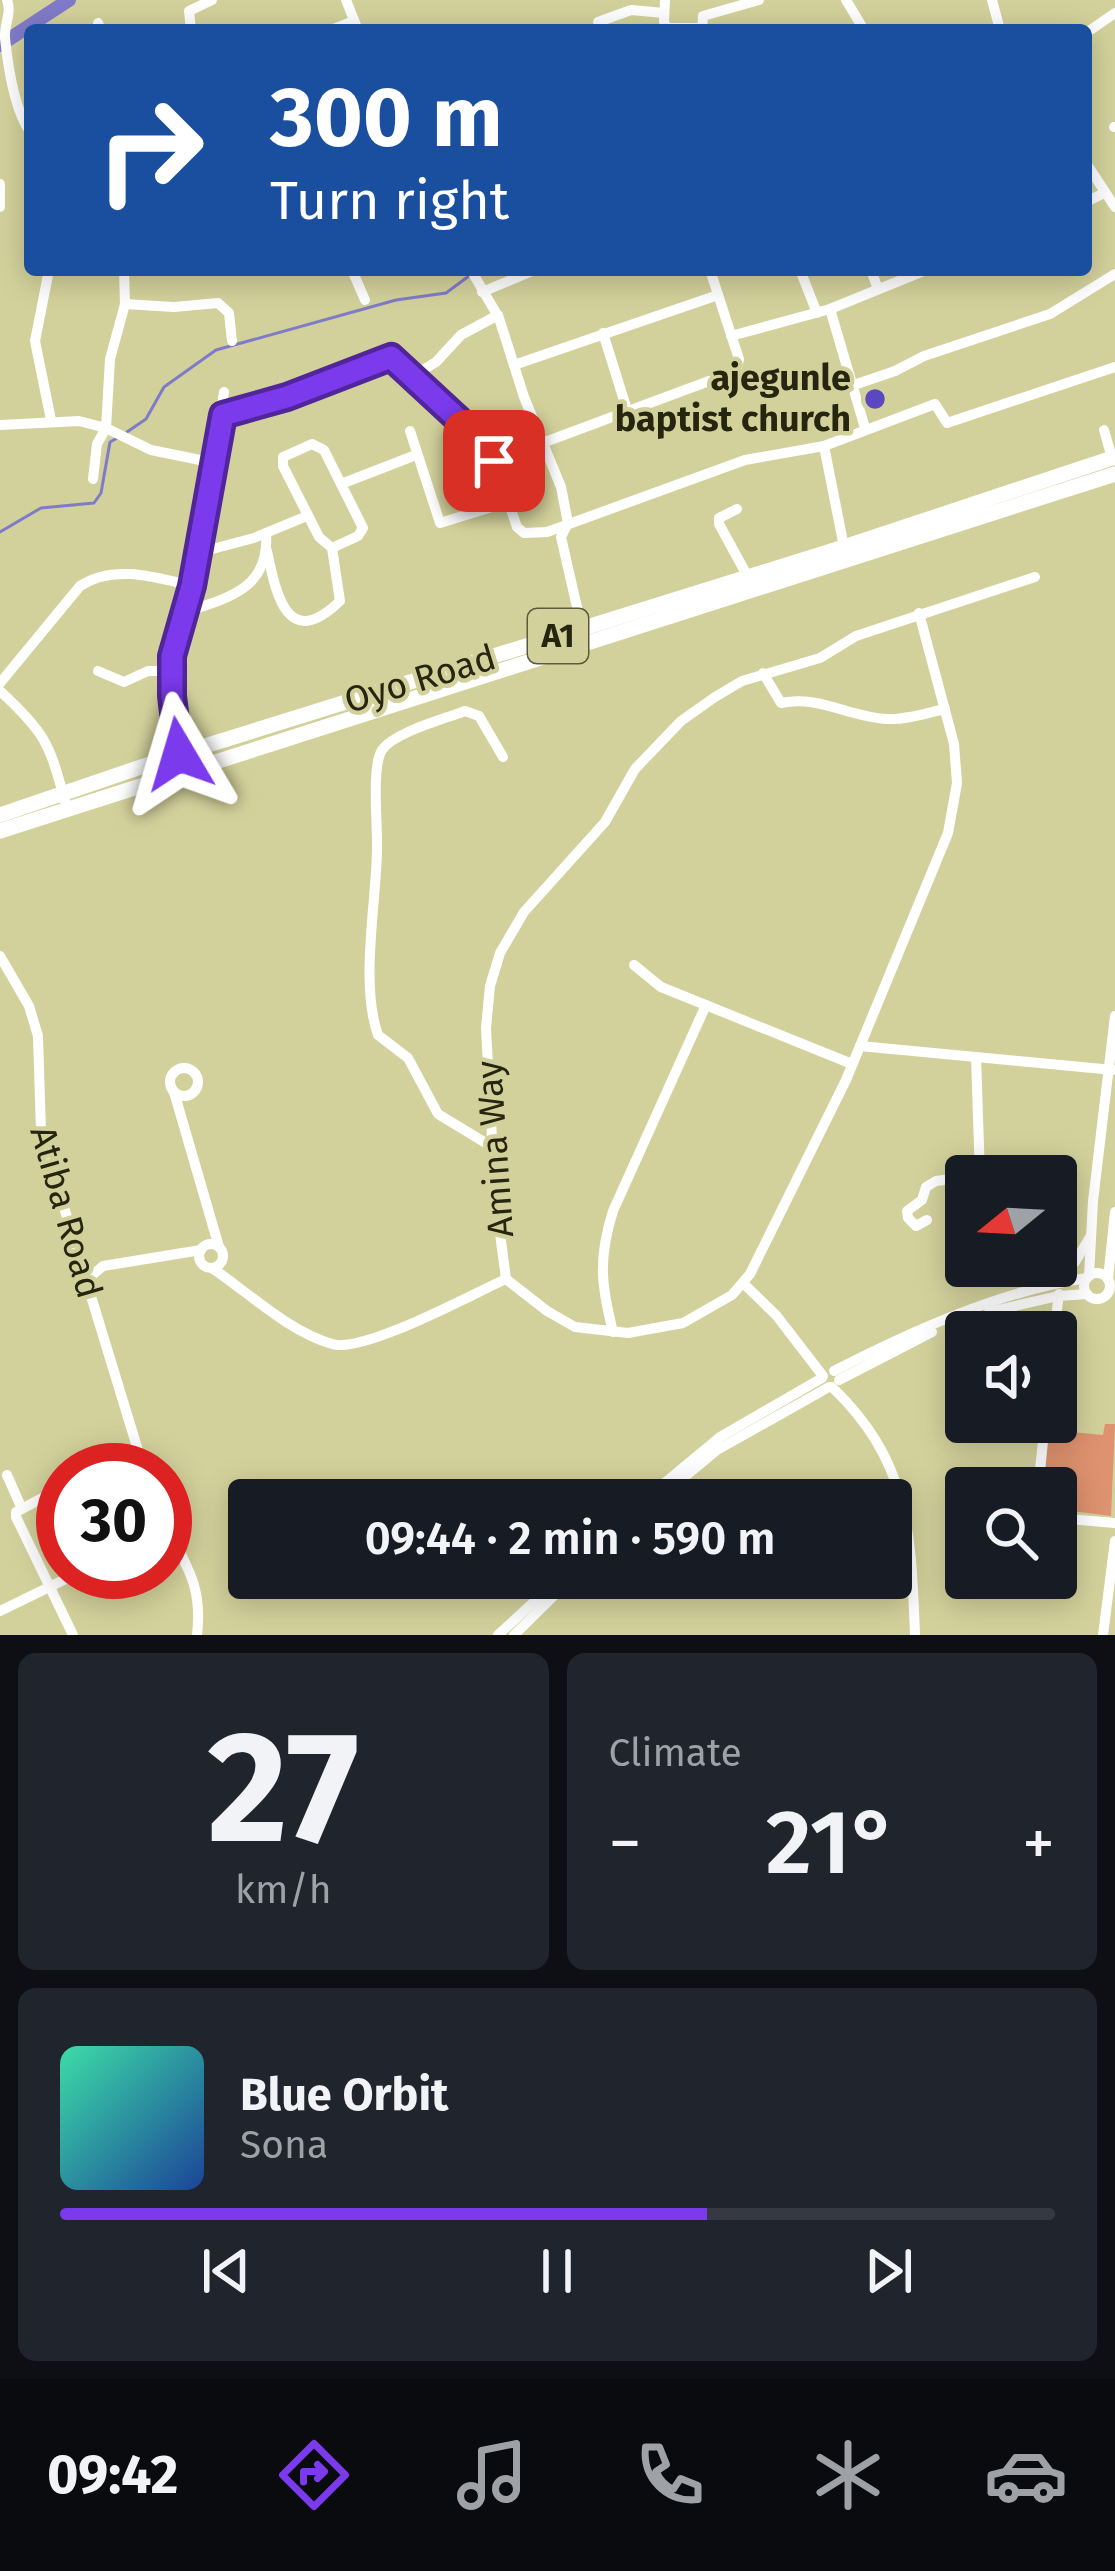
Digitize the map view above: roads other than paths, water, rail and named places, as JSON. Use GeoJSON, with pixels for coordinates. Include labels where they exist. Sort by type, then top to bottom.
{"type":"FeatureCollection","features":[{"type":"Feature","properties":{"kind":"highway","name":"Oyo Road"},"geometry":{"type":"LineString","coordinates":[[0,815],[65,803],[949,521],[1114,463]]}},
{"type":"Feature","properties":{"kind":"highway","name":"Oyo Road"},"geometry":{"type":"LineString","coordinates":[[0,831],[179,754],[844,547],[949,521]]}},
{"type":"Feature","properties":{"kind":"street"},"geometry":{"type":"LineString","coordinates":[[7,0],[11,78],[24,115]]}},
{"type":"Feature","properties":{"kind":"street"},"geometry":{"type":"LineString","coordinates":[[190,24],[188,15],[194,6],[212,0]]}},
{"type":"Feature","properties":{"kind":"street"},"geometry":{"type":"LineString","coordinates":[[702,24],[703,16],[759,0]]}},
{"type":"Feature","properties":{"kind":"street"},"geometry":{"type":"LineString","coordinates":[[598,22],[631,10],[664,7]]}},
{"type":"Feature","properties":{"kind":"street"},"geometry":{"type":"LineString","coordinates":[[1092,173],[1115,206]]}},
{"type":"Feature","properties":{"kind":"street"},"geometry":{"type":"LineString","coordinates":[[0,184],[0,207]]}},
{"type":"Feature","properties":{"kind":"street"},"geometry":{"type":"LineString","coordinates":[[1092,199],[1104,193]]}},
{"type":"Feature","properties":{"kind":"street"},"geometry":{"type":"LineString","coordinates":[[854,385],[1050,314],[1115,274]]}},
{"type":"Feature","properties":{"kind":"street"},"geometry":{"type":"LineString","coordinates":[[48,276],[35,341],[51,420]]}},
{"type":"Feature","properties":{"kind":"street"},"geometry":{"type":"LineString","coordinates":[[93,478],[97,444],[106,428],[110,359],[125,304],[124,276]]}},
{"type":"Feature","properties":{"kind":"street"},"geometry":{"type":"LineString","coordinates":[[355,276],[365,300]]}},
{"type":"Feature","properties":{"kind":"street"},"geometry":{"type":"LineString","coordinates":[[474,276],[498,314],[524,397],[545,442],[568,524],[561,537],[582,629]]}},
{"type":"Feature","properties":{"kind":"street"},"geometry":{"type":"LineString","coordinates":[[482,292],[521,276]]}},
{"type":"Feature","properties":{"kind":"street"},"geometry":{"type":"LineString","coordinates":[[545,442],[736,371],[739,359],[712,276]]}},
{"type":"Feature","properties":{"kind":"street"},"geometry":{"type":"LineString","coordinates":[[803,276],[854,385],[865,428]]}},
{"type":"Feature","properties":{"kind":"street"},"geometry":{"type":"LineString","coordinates":[[873,276],[878,289]]}},
{"type":"Feature","properties":{"kind":"street"},"geometry":{"type":"LineString","coordinates":[[730,336],[823,311],[911,276]]}},
{"type":"Feature","properties":{"kind":"street"},"geometry":{"type":"LineString","coordinates":[[514,365],[718,295]]}},
{"type":"Feature","properties":{"kind":"street"},"geometry":{"type":"LineString","coordinates":[[125,304],[218,303],[229,313],[232,340]]}},
{"type":"Feature","properties":{"kind":"street"},"geometry":{"type":"LineString","coordinates":[[413,376],[436,362],[461,334],[498,314]]}},
{"type":"Feature","properties":{"kind":"street"},"geometry":{"type":"LineString","coordinates":[[604,333],[627,410]]}},
{"type":"Feature","properties":{"kind":"street"},"geometry":{"type":"LineString","coordinates":[[223,415],[287,397],[391,357],[494,461],[517,527],[524,532],[547,532],[745,460],[824,446],[935,404],[946,423],[1115,368]]}},
{"type":"Feature","properties":{"kind":"street"},"geometry":{"type":"LineString","coordinates":[[179,754],[172,671],[215,464],[224,392]]}},
{"type":"Feature","properties":{"kind":"street"},"geometry":{"type":"LineString","coordinates":[[0,424],[51,420],[106,428],[143,448],[215,464]]}},
{"type":"Feature","properties":{"kind":"street"},"geometry":{"type":"LineString","coordinates":[[1104,430],[1114,463]]}},
{"type":"Feature","properties":{"kind":"street"},"geometry":{"type":"LineString","coordinates":[[410,431],[440,524],[508,502]]}},
{"type":"Feature","properties":{"kind":"street"},"geometry":{"type":"LineString","coordinates":[[318,445],[363,528],[358,536],[332,548],[324,544],[283,466],[283,457],[318,445]]}},
{"type":"Feature","properties":{"kind":"street"},"geometry":{"type":"LineString","coordinates":[[824,446],[844,547]]}},
{"type":"Feature","properties":{"kind":"street"},"geometry":{"type":"LineString","coordinates":[[341,484],[416,455]]}},
{"type":"Feature","properties":{"kind":"street"},"geometry":{"type":"LineString","coordinates":[[736,509],[719,518],[719,524],[748,577]]}},
{"type":"Feature","properties":{"kind":"street"},"geometry":{"type":"LineString","coordinates":[[197,553],[308,516]]}},
{"type":"Feature","properties":{"kind":"street"},"geometry":{"type":"LineString","coordinates":[[266,533],[277,597],[287,614],[302,620],[340,601],[332,548]]}},
{"type":"Feature","properties":{"kind":"street"},"geometry":{"type":"LineString","coordinates":[[182,613],[246,587],[258,575],[267,551]]}},
{"type":"Feature","properties":{"kind":"street"},"geometry":{"type":"LineString","coordinates":[[65,803],[55,759],[38,726],[0,687],[80,586],[96,575],[155,577],[192,586]]}},
{"type":"Feature","properties":{"kind":"street","name":"Amina Way"},"geometry":{"type":"LineString","coordinates":[[919,613],[954,745],[957,783],[948,833],[808,1161],[743,1284],[719,1304],[683,1324],[646,1332],[574,1327],[506,1279],[494,1195],[486,1028],[490,986],[500,953],[524,912],[605,822],[635,769],[681,721],[742,681],[820,658],[856,636],[919,613],[1035,577]]}},
{"type":"Feature","properties":{"kind":"street"},"geometry":{"type":"LineString","coordinates":[[98,671],[124,682],[148,671],[172,671]]}},
{"type":"Feature","properties":{"kind":"street"},"geometry":{"type":"LineString","coordinates":[[763,673],[781,703],[804,698],[888,719],[945,709]]}},
{"type":"Feature","properties":{"kind":"street"},"geometry":{"type":"LineString","coordinates":[[494,1148],[438,1114],[408,1058],[378,1036],[370,919],[377,858],[379,755],[384,747],[465,711],[479,716],[503,757]]}},
{"type":"Feature","properties":{"kind":"street","name":"Atiba Road"},"geometry":{"type":"LineString","coordinates":[[0,956],[29,1006],[38,1036],[41,1132],[134,1443]]}},
{"type":"Feature","properties":{"kind":"street"},"geometry":{"type":"LineString","coordinates":[[634,964],[661,987],[852,1064]]}},
{"type":"Feature","properties":{"kind":"street"},"geometry":{"type":"LineString","coordinates":[[613,1333],[600,1282],[602,1244],[706,1005]]}},
{"type":"Feature","properties":{"kind":"street"},"geometry":{"type":"LineString","coordinates":[[1087,1294],[1115,1016]]}},
{"type":"Feature","properties":{"kind":"street"},"geometry":{"type":"LineString","coordinates":[[860,1046],[1113,1070]]}},
{"type":"Feature","properties":{"kind":"street"},"geometry":{"type":"LineString","coordinates":[[976,1057],[978,1155]]}},
{"type":"Feature","properties":{"kind":"street"},"geometry":{"type":"LineString","coordinates":[[173,1092],[204,1204],[235,1283]]}},
{"type":"Feature","properties":{"kind":"street"},"geometry":{"type":"LineString","coordinates":[[927,1220],[916,1226],[907,1211],[922,1200],[926,1187],[945,1180]]}},
{"type":"Feature","properties":{"kind":"street"},"geometry":{"type":"LineString","coordinates":[[204,1204],[201,1249],[208,1267]]}},
{"type":"Feature","properties":{"kind":"street"},"geometry":{"type":"LineString","coordinates":[[1056,1288],[1098,1299],[1111,1289],[1115,1212]]}},
{"type":"Feature","properties":{"kind":"street"},"geometry":{"type":"LineString","coordinates":[[1055,1311],[1056,1288],[1091,1234]]}},
{"type":"Feature","properties":{"kind":"street"},"geometry":{"type":"LineString","coordinates":[[79,1260],[103,1266],[208,1244],[221,1251]]}},
{"type":"Feature","properties":{"kind":"street"},"geometry":{"type":"LineString","coordinates":[[208,1267],[220,1264],[221,1251]]}},
{"type":"Feature","properties":{"kind":"street"},"geometry":{"type":"LineString","coordinates":[[169,1253],[208,1267],[327,1342],[346,1346],[374,1339],[506,1279]]}},
{"type":"Feature","properties":{"kind":"street"},"geometry":{"type":"LineString","coordinates":[[85,1281],[103,1266]]}},
{"type":"Feature","properties":{"kind":"street"},"geometry":{"type":"LineString","coordinates":[[669,1479],[720,1437],[939,1329],[1097,1274],[1111,1289]]}},
{"type":"Feature","properties":{"kind":"street"},"geometry":{"type":"LineString","coordinates":[[743,1284],[831,1379],[880,1445],[901,1496],[912,1566],[915,1635]]}},
{"type":"Feature","properties":{"kind":"street"},"geometry":{"type":"LineString","coordinates":[[682,1479],[717,1450],[831,1379]]}},
{"type":"Feature","properties":{"kind":"street"},"geometry":{"type":"LineString","coordinates":[[7,1475],[22,1509]]}},
{"type":"Feature","properties":{"kind":"street"},"geometry":{"type":"LineString","coordinates":[[36,1501],[16,1517],[36,1561]]}},
{"type":"Feature","properties":{"kind":"street"},"geometry":{"type":"LineString","coordinates":[[1077,1520],[1115,1523]]}},
{"type":"Feature","properties":{"kind":"street"},"geometry":{"type":"LineString","coordinates":[[1103,1635],[1115,1541]]}},
{"type":"Feature","properties":{"kind":"street"},"geometry":{"type":"LineString","coordinates":[[192,1578],[200,1607],[197,1635]]}},
{"type":"Feature","properties":{"kind":"street"},"geometry":{"type":"LineString","coordinates":[[0,1611],[36,1594]]}},
{"type":"Feature","properties":{"kind":"street"},"geometry":{"type":"LineString","coordinates":[[54,1599],[73,1635]]}},
{"type":"Feature","properties":{"kind":"street"},"geometry":{"type":"LineString","coordinates":[[498,1635],[537,1599]]}},
{"type":"Feature","properties":{"kind":"street"},"geometry":{"type":"LineString","coordinates":[[514,1635],[551,1599]]}},
{"type":"Feature","properties":{"kind":"waterway"},"geometry":{"type":"LineString","coordinates":[[32,24],[69,0]]}},
{"type":"Feature","properties":{"kind":"waterway"},"geometry":{"type":"LineString","coordinates":[[0,45],[24,29]]}},
{"type":"Feature","properties":{"kind":"waterway"},"geometry":{"type":"LineString","coordinates":[[127,432],[146,419],[164,387],[216,350],[396,300],[446,293],[469,276]]}},
{"type":"Feature","properties":{"kind":"waterway"},"geometry":{"type":"LineString","coordinates":[[0,532],[41,508],[94,503],[101,493],[110,442],[119,437]]}},
{"type":"Feature","properties":{"kind":"place","name":"ajegunle baptist church"},"geometry":{"type":"Point","coordinates":[875,399]}}]}
